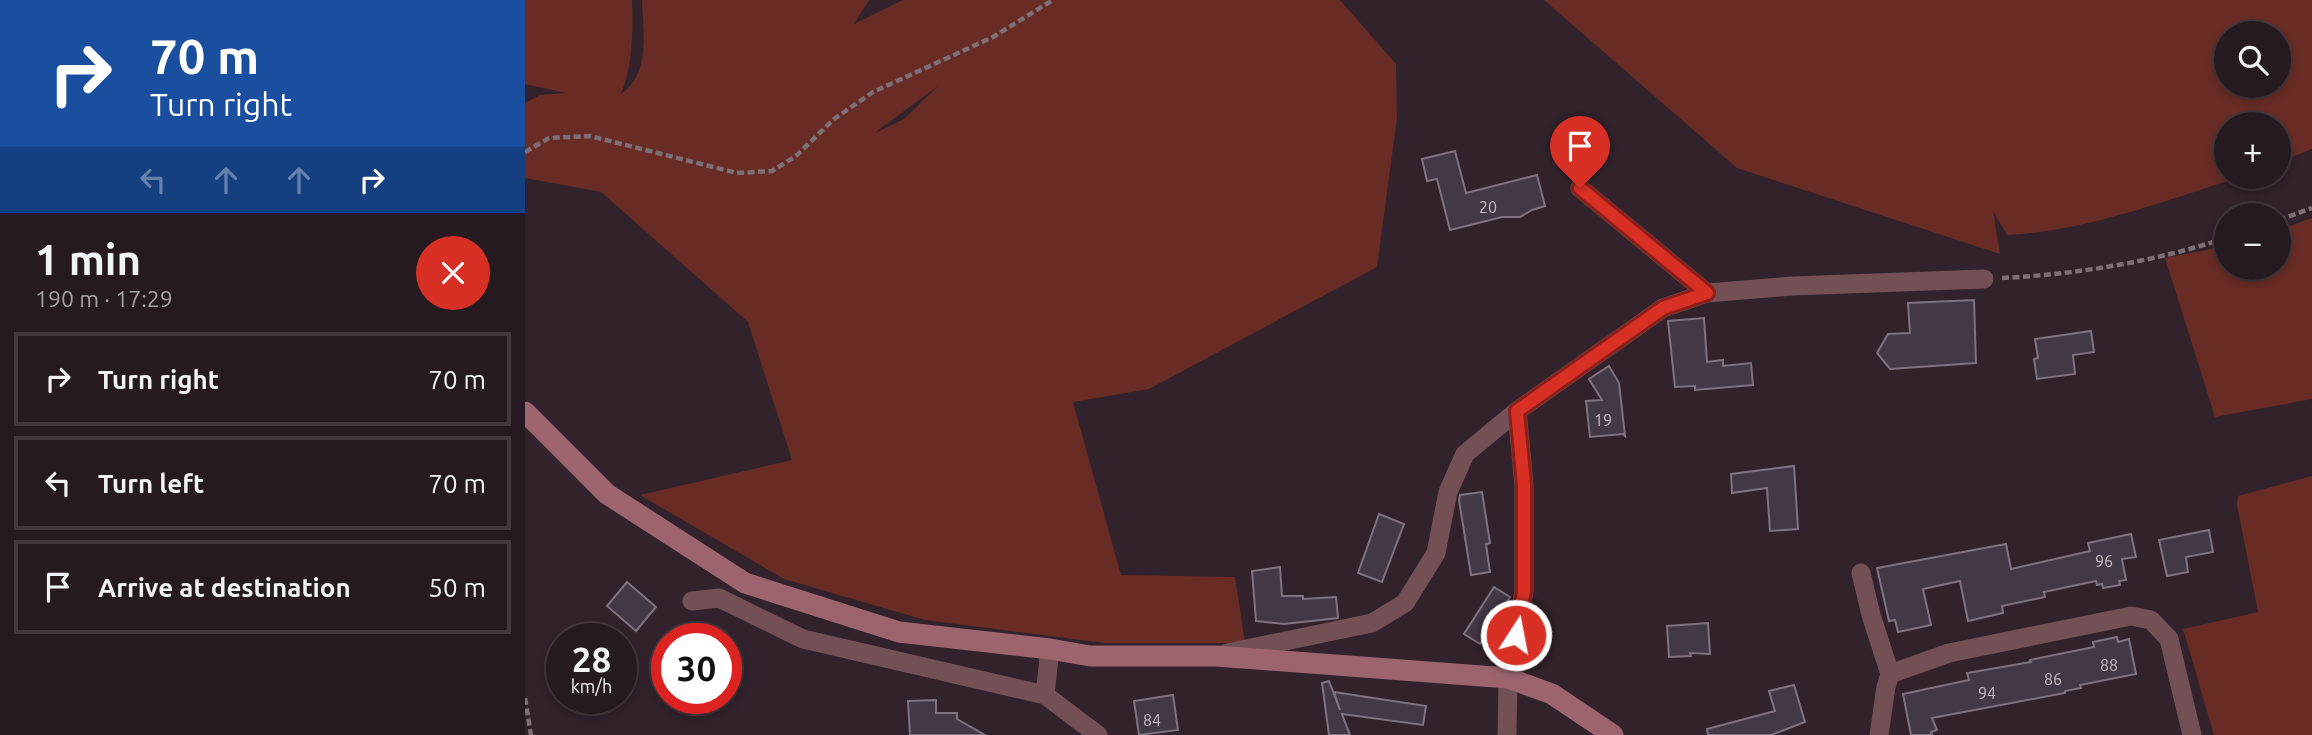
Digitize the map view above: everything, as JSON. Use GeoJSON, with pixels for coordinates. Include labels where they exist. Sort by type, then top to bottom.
{"type":"FeatureCollection","features":[{"type":"Feature","properties":{"kind":"street"},"geometry":{"type":"LineString","coordinates":[[1580,188],[1707,293]]}},
{"type":"Feature","properties":{"kind":"street"},"geometry":{"type":"LineString","coordinates":[[1216,656],[1372,623],[1405,603],[1436,554],[1448,492],[1465,454],[1517,411],[1663,308],[1707,293],[1792,286],[1984,279]]}},
{"type":"Feature","properties":{"kind":"street"},"geometry":{"type":"LineString","coordinates":[[1507,735],[1508,678],[1524,591],[1524,485],[1517,411]]}},
{"type":"Feature","properties":{"kind":"street"},"geometry":{"type":"LineString","coordinates":[[525,412],[607,494],[745,583],[899,632],[1090,656],[1216,656],[1508,678],[1552,694],[1613,735]]}},
{"type":"Feature","properties":{"kind":"street"},"geometry":{"type":"LineString","coordinates":[[1861,573],[1890,674],[1879,735]]}},
{"type":"Feature","properties":{"kind":"street"},"geometry":{"type":"LineString","coordinates":[[692,601],[719,598],[803,639],[1045,695],[1098,735]]}},
{"type":"Feature","properties":{"kind":"street"},"geometry":{"type":"LineString","coordinates":[[1890,674],[1949,653],[2131,615],[2151,620],[2169,639],[2192,735]]}},
{"type":"Feature","properties":{"kind":"street"},"geometry":{"type":"LineString","coordinates":[[1045,695],[1049,649]]}},
{"type":"Feature","properties":{"kind":"path"},"geometry":{"type":"LineString","coordinates":[[525,152],[549,138],[590,136],[737,173],[772,171],[796,156],[834,119],[873,92],[993,37],[1053,0]]}},
{"type":"Feature","properties":{"kind":"path"},"geometry":{"type":"LineString","coordinates":[[2291,216],[2312,208]]}},
{"type":"Feature","properties":{"kind":"path"},"geometry":{"type":"LineString","coordinates":[[1984,279],[2065,275],[2109,268],[2214,241]]}},
{"type":"Feature","properties":{"kind":"path"},"geometry":{"type":"LineString","coordinates":[[525,698],[531,735]]}},
{"type":"Feature","properties":{"kind":"shaded area"},"geometry":{"type":"Polygon","coordinates":[[[525,0],[632,0],[630,60],[621,94],[631,85],[641,63],[644,38],[642,0],[869,0],[854,24],[903,0],[1340,0],[1396,64],[1397,118],[1377,267],[1149,389],[1073,402],[1121,575],[1235,577],[1245,643],[1105,643],[925,620],[784,579],[640,495],[792,460],[748,322],[601,192],[525,178],[525,103],[540,95],[566,93],[525,84],[525,0]],[[938,86],[877,132],[904,119],[938,86]]]}},
{"type":"Feature","properties":{"kind":"shaded area"},"geometry":{"type":"Polygon","coordinates":[[[1544,0],[2312,0],[2312,149],[2291,157],[2291,112],[2214,112],[2214,185],[2125,214],[2037,232],[2007,235],[1993,211],[2000,254],[1737,168],[1544,0]]]}},
{"type":"Feature","properties":{"kind":"shaded area"},"geometry":{"type":"Polygon","coordinates":[[[2312,218],[2312,399],[2215,417],[2165,258],[2214,248],[2214,280],[2291,280],[2291,226],[2312,218]]]}},
{"type":"Feature","properties":{"kind":"shaded area"},"geometry":{"type":"Polygon","coordinates":[[[2312,476],[2312,735],[2214,735],[2183,629],[2258,612],[2237,505],[2238,496],[2312,476]]]}},
{"type":"Feature","properties":{"kind":"building"},"geometry":{"type":"Polygon","coordinates":[[[1455,151],[1466,193],[1537,175],[1545,206],[1520,217],[1502,217],[1450,230],[1437,179],[1427,181],[1422,159],[1455,151]]]}},
{"type":"Feature","properties":{"kind":"building"},"geometry":{"type":"Polygon","coordinates":[[[1974,300],[1976,363],[1890,369],[1877,353],[1888,334],[1910,333],[1908,303],[1974,300]]]}},
{"type":"Feature","properties":{"kind":"building"},"geometry":{"type":"Polygon","coordinates":[[[1704,318],[1707,362],[1723,360],[1723,366],[1751,363],[1753,385],[1695,390],[1695,386],[1675,387],[1668,321],[1704,318]]]}},
{"type":"Feature","properties":{"kind":"building"},"geometry":{"type":"Polygon","coordinates":[[[2091,331],[2094,352],[2073,355],[2075,374],[2037,379],[2035,339],[2091,331]]]}},
{"type":"Feature","properties":{"kind":"building"},"geometry":{"type":"Polygon","coordinates":[[[1609,366],[1619,383],[1625,436],[1590,437],[1586,401],[1602,400],[1589,379],[1609,366]]]}},
{"type":"Feature","properties":{"kind":"building"},"geometry":{"type":"Polygon","coordinates":[[[1794,466],[1798,529],[1770,531],[1767,488],[1732,493],[1731,474],[1794,466]]]}},
{"type":"Feature","properties":{"kind":"building"},"geometry":{"type":"Polygon","coordinates":[[[1482,492],[1490,543],[1486,544],[1490,572],[1471,575],[1459,500],[1460,495],[1482,492]]]}},
{"type":"Feature","properties":{"kind":"building"},"geometry":{"type":"Polygon","coordinates":[[[1379,514],[1404,524],[1382,582],[1358,573],[1379,514]]]}},
{"type":"Feature","properties":{"kind":"building"},"geometry":{"type":"Polygon","coordinates":[[[2209,530],[2213,552],[2186,557],[2188,572],[2167,576],[2159,540],[2209,530]]]}},
{"type":"Feature","properties":{"kind":"building"},"geometry":{"type":"Polygon","coordinates":[[[2131,534],[2136,557],[2122,559],[2126,580],[2119,581],[2120,585],[2103,588],[2102,584],[2097,585],[2096,581],[2044,592],[2045,597],[2002,606],[2003,613],[1968,621],[1960,581],[1923,589],[1931,625],[1898,632],[1895,620],[1889,621],[1877,568],[2006,544],[2011,569],[2090,551],[2088,543],[2131,534]]]}},
{"type":"Feature","properties":{"kind":"building"},"geometry":{"type":"Polygon","coordinates":[[[1280,567],[1282,596],[1303,596],[1303,599],[1336,597],[1338,618],[1284,624],[1256,621],[1252,571],[1280,567]]]}},
{"type":"Feature","properties":{"kind":"building"},"geometry":{"type":"Polygon","coordinates":[[[627,582],[656,607],[637,630],[637,623],[627,623],[607,606],[627,582]]]}},
{"type":"Feature","properties":{"kind":"building"},"geometry":{"type":"Polygon","coordinates":[[[1494,587],[1510,597],[1480,644],[1464,634],[1494,587]]]}},
{"type":"Feature","properties":{"kind":"building"},"geometry":{"type":"Polygon","coordinates":[[[1708,623],[1710,654],[1690,653],[1691,656],[1669,657],[1667,626],[1708,623]]]}},
{"type":"Feature","properties":{"kind":"building"},"geometry":{"type":"Polygon","coordinates":[[[2117,637],[2118,642],[2129,639],[2136,674],[2080,685],[2081,688],[2065,693],[1932,718],[1937,730],[1931,732],[1932,735],[1911,735],[1903,694],[1969,680],[1967,673],[2094,647],[2093,642],[2117,637]]]}},
{"type":"Feature","properties":{"kind":"building"},"geometry":{"type":"Polygon","coordinates":[[[1329,681],[1340,710],[1334,692],[1426,706],[1423,725],[1342,714],[1350,735],[1329,735],[1322,683],[1329,681]]]}},
{"type":"Feature","properties":{"kind":"building"},"geometry":{"type":"Polygon","coordinates":[[[1794,685],[1805,722],[1771,735],[1708,735],[1707,729],[1775,711],[1769,691],[1794,685]]]}},
{"type":"Feature","properties":{"kind":"building"},"geometry":{"type":"Polygon","coordinates":[[[1173,695],[1178,730],[1139,735],[1134,701],[1173,695]]]}},
{"type":"Feature","properties":{"kind":"building"},"geometry":{"type":"Polygon","coordinates":[[[936,700],[936,713],[957,713],[957,719],[985,735],[910,735],[908,701],[936,700]]]}},
{"type":"Feature","properties":{"kind":"route"},"geometry":{"type":"LineString","coordinates":[[1516,635],[1524,591],[1524,485],[1517,411],[1663,308],[1707,293],[1580,188]]}}]}
